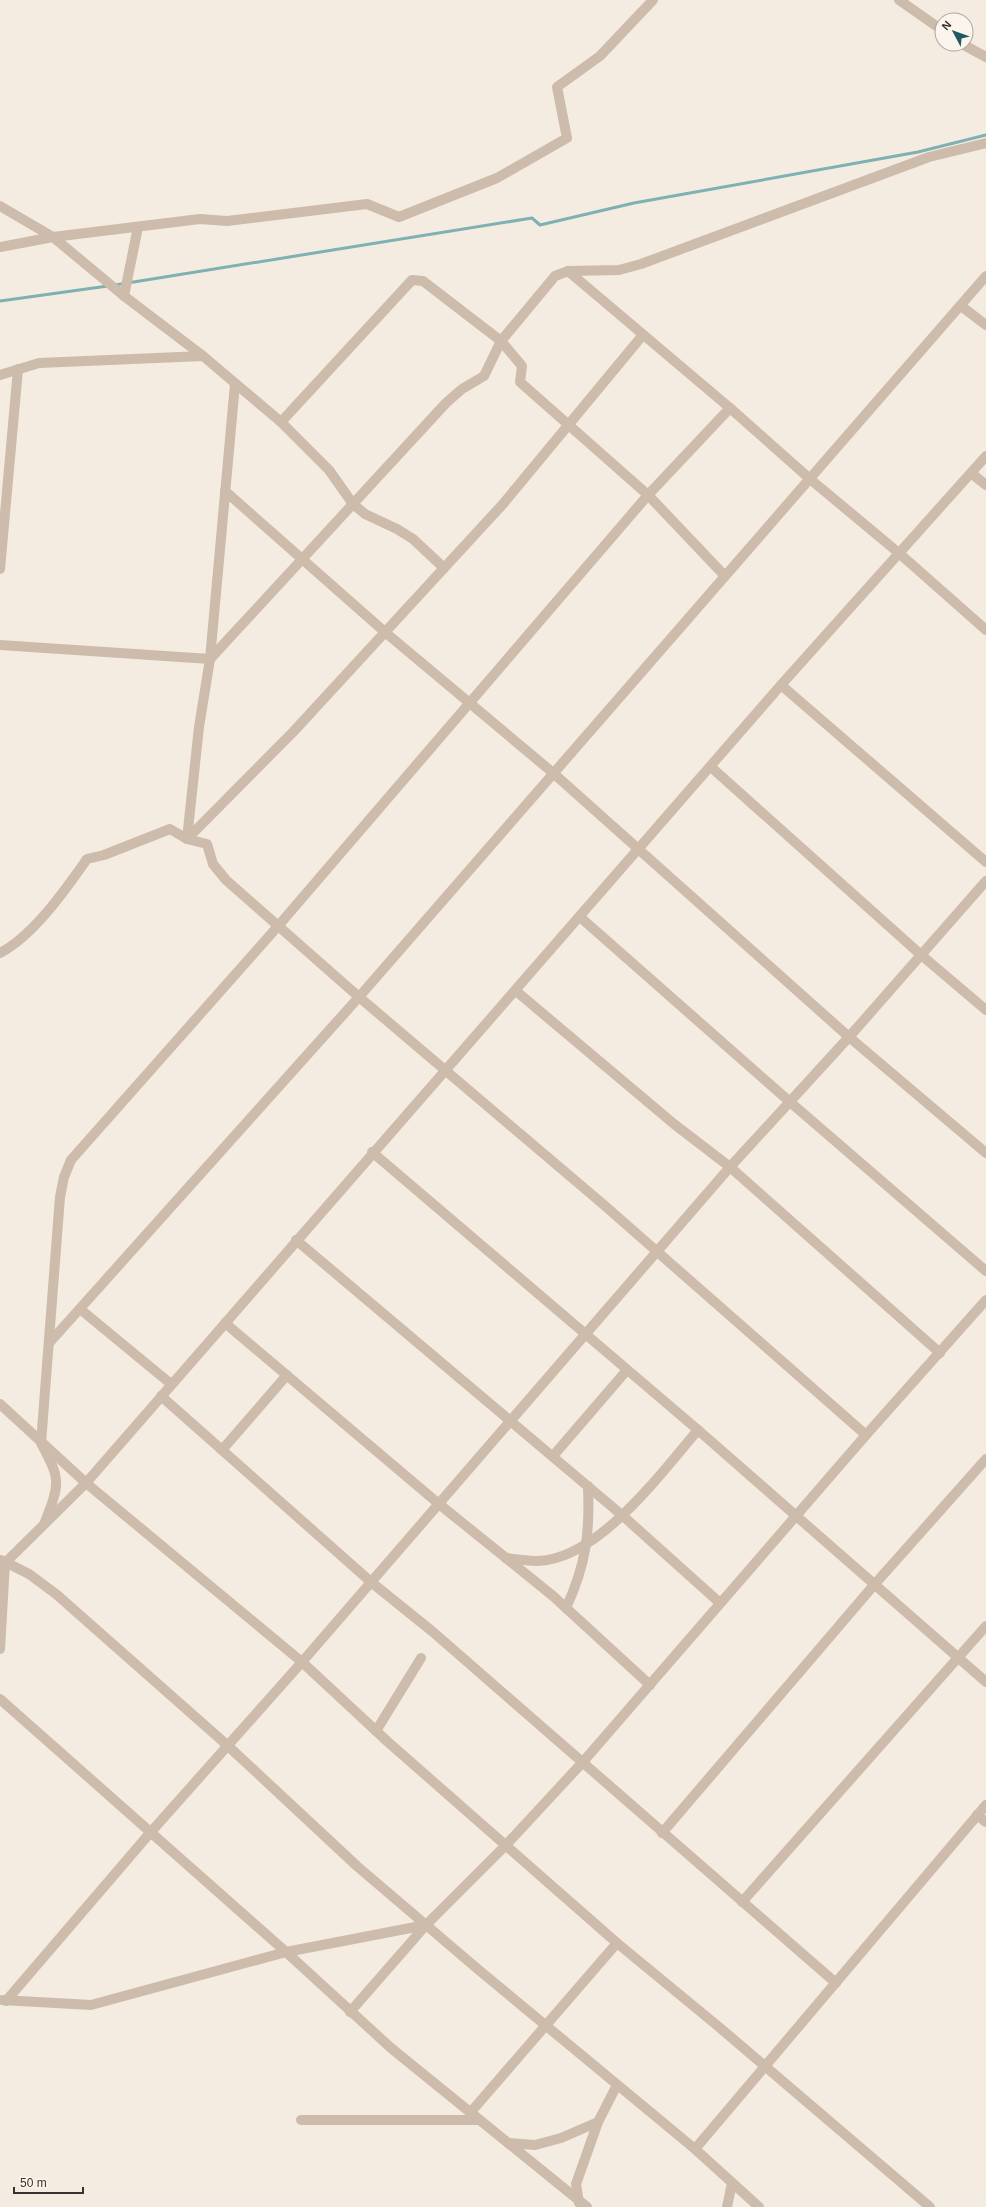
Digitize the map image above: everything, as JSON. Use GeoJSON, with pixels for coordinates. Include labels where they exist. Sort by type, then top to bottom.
{"type":"FeatureCollection","features":[{"type":"Feature","properties":{"kind":"street"},"geometry":{"type":"LineString","coordinates":[[0,247],[53,237],[138,226],[200,219],[227,221],[367,204],[399,217],[497,178],[567,138],[557,87],[600,56],[653,0]]}},
{"type":"Feature","properties":{"kind":"street"},"geometry":{"type":"LineString","coordinates":[[899,0],[934,24]]}},
{"type":"Feature","properties":{"kind":"street"},"geometry":{"type":"LineString","coordinates":[[974,50],[986,57]]}},
{"type":"Feature","properties":{"kind":"street"},"geometry":{"type":"LineString","coordinates":[[210,659],[446,403],[462,389],[484,376],[501,341],[555,276],[568,271],[611,271],[641,264],[929,157],[986,143]]}},
{"type":"Feature","properties":{"kind":"street"},"geometry":{"type":"LineString","coordinates":[[0,206],[53,237],[124,296],[204,356],[281,422],[329,470],[353,504],[365,514],[397,529],[413,539],[444,568]]}},
{"type":"Feature","properties":{"kind":"street"},"geometry":{"type":"LineString","coordinates":[[124,296],[138,226]]}},
{"type":"Feature","properties":{"kind":"street"},"geometry":{"type":"LineString","coordinates":[[568,271],[642,336],[730,408],[810,479],[900,554],[986,630]]}},
{"type":"Feature","properties":{"kind":"street"},"geometry":{"type":"LineString","coordinates":[[50,1342],[359,997],[552,772],[810,479],[986,276]]}},
{"type":"Feature","properties":{"kind":"street"},"geometry":{"type":"LineString","coordinates":[[281,422],[412,280],[423,282],[436,290],[501,341],[522,366],[520,382],[568,426],[648,495],[724,575]]}},
{"type":"Feature","properties":{"kind":"street"},"geometry":{"type":"LineString","coordinates":[[961,306],[986,325]]}},
{"type":"Feature","properties":{"kind":"street"},"geometry":{"type":"LineString","coordinates":[[187,839],[294,731],[386,633],[503,504],[642,336]]}},
{"type":"Feature","properties":{"kind":"street"},"geometry":{"type":"LineString","coordinates":[[0,375],[39,363],[204,356]]}},
{"type":"Feature","properties":{"kind":"street"},"geometry":{"type":"LineString","coordinates":[[0,569],[18,369]]}},
{"type":"Feature","properties":{"kind":"street"},"geometry":{"type":"LineString","coordinates":[[187,839],[199,727],[210,659],[235,384]]}},
{"type":"Feature","properties":{"kind":"street"},"geometry":{"type":"LineString","coordinates":[[44,1525],[56,1492],[55,1469],[42,1443],[60,1197],[64,1177],[71,1160],[279,925],[648,495],[730,408]]}},
{"type":"Feature","properties":{"kind":"street"},"geometry":{"type":"LineString","coordinates":[[0,1648],[2,1562],[44,1525],[86,1483],[372,1152],[446,1071],[781,685],[900,554],[986,456]]}},
{"type":"Feature","properties":{"kind":"street"},"geometry":{"type":"LineString","coordinates":[[971,473],[986,485]]}},
{"type":"Feature","properties":{"kind":"street"},"geometry":{"type":"LineString","coordinates":[[225,491],[386,633],[552,772],[849,1037],[986,1153]]}},
{"type":"Feature","properties":{"kind":"street"},"geometry":{"type":"LineString","coordinates":[[0,645],[210,659]]}},
{"type":"Feature","properties":{"kind":"street"},"geometry":{"type":"LineString","coordinates":[[781,685],[986,862]]}},
{"type":"Feature","properties":{"kind":"street"},"geometry":{"type":"LineString","coordinates":[[711,767],[920,954],[986,1010]]}},
{"type":"Feature","properties":{"kind":"street"},"geometry":{"type":"LineString","coordinates":[[0,953],[9,948],[30,929],[63,893],[87,859],[104,855],[170,829],[187,839],[207,844],[213,864],[226,880],[279,925],[359,997],[657,1251],[866,1436]]}},
{"type":"Feature","properties":{"kind":"street"},"geometry":{"type":"LineString","coordinates":[[3,2000],[302,1662],[730,1167],[849,1037],[920,954],[986,881]]}},
{"type":"Feature","properties":{"kind":"street"},"geometry":{"type":"LineString","coordinates":[[580,917],[790,1102],[986,1270]]}},
{"type":"Feature","properties":{"kind":"street"},"geometry":{"type":"LineString","coordinates":[[516,991],[674,1124],[730,1167],[940,1353]]}},
{"type":"Feature","properties":{"kind":"street"},"geometry":{"type":"LineString","coordinates":[[372,1152],[698,1430],[874,1586],[986,1682]]}},
{"type":"Feature","properties":{"kind":"street"},"geometry":{"type":"LineString","coordinates":[[296,1240],[588,1486],[720,1603]]}},
{"type":"Feature","properties":{"kind":"street"},"geometry":{"type":"LineString","coordinates":[[350,2012],[426,1925],[505,1846],[582,1763],[720,1603],[986,1300]]}},
{"type":"Feature","properties":{"kind":"street"},"geometry":{"type":"LineString","coordinates":[[80,1309],[171,1384]]}},
{"type":"Feature","properties":{"kind":"street"},"geometry":{"type":"LineString","coordinates":[[225,1323],[439,1504],[566,1608],[650,1685]]}},
{"type":"Feature","properties":{"kind":"street"},"geometry":{"type":"LineString","coordinates":[[552,1456],[627,1370]]}},
{"type":"Feature","properties":{"kind":"street"},"geometry":{"type":"LineString","coordinates":[[222,1450],[286,1375]]}},
{"type":"Feature","properties":{"kind":"street"},"geometry":{"type":"LineString","coordinates":[[161,1396],[371,1582],[433,1632],[836,1983]]}},
{"type":"Feature","properties":{"kind":"street"},"geometry":{"type":"LineString","coordinates":[[0,1404],[86,1483],[302,1662],[376,1731],[617,1943],[930,2207]]}},
{"type":"Feature","properties":{"kind":"street"},"geometry":{"type":"LineString","coordinates":[[506,1558],[537,1561],[570,1553],[586,1545],[623,1516],[698,1430]]}},
{"type":"Feature","properties":{"kind":"street"},"geometry":{"type":"LineString","coordinates":[[662,1833],[874,1586],[986,1459]]}},
{"type":"Feature","properties":{"kind":"street"},"geometry":{"type":"LineString","coordinates":[[566,1608],[577,1585],[590,1524],[588,1486]]}},
{"type":"Feature","properties":{"kind":"street"},"geometry":{"type":"LineString","coordinates":[[2,1562],[30,1574],[56,1594],[228,1745],[358,1867],[545,2026],[695,2150],[759,2207]]}},
{"type":"Feature","properties":{"kind":"street"},"geometry":{"type":"LineString","coordinates":[[742,1902],[986,1626]]}},
{"type":"Feature","properties":{"kind":"street"},"geometry":{"type":"LineString","coordinates":[[376,1731],[421,1658]]}},
{"type":"Feature","properties":{"kind":"street"},"geometry":{"type":"LineString","coordinates":[[0,1698],[150,1833],[286,1952],[350,2012],[579,2203],[587,2207]]}},
{"type":"Feature","properties":{"kind":"street"},"geometry":{"type":"LineString","coordinates":[[695,2150],[986,1805]]}},
{"type":"Feature","properties":{"kind":"street"},"geometry":{"type":"LineString","coordinates":[[977,1815],[986,1822]]}},
{"type":"Feature","properties":{"kind":"street"},"geometry":{"type":"LineString","coordinates":[[3,2000],[91,2005],[286,1952],[426,1925]]}},
{"type":"Feature","properties":{"kind":"street"},"geometry":{"type":"LineString","coordinates":[[470,2113],[617,1943]]}},
{"type":"Feature","properties":{"kind":"street"},"geometry":{"type":"LineString","coordinates":[[579,2203],[576,2184],[598,2122],[617,2085]]}},
{"type":"Feature","properties":{"kind":"street"},"geometry":{"type":"LineString","coordinates":[[300,2120],[479,2120]]}},
{"type":"Feature","properties":{"kind":"street"},"geometry":{"type":"LineString","coordinates":[[508,2143],[535,2145],[561,2138],[598,2122]]}},
{"type":"Feature","properties":{"kind":"street"},"geometry":{"type":"LineString","coordinates":[[727,2207],[732,2183]]}},
{"type":"Feature","properties":{"kind":"waterway"},"geometry":{"type":"LineString","coordinates":[[115,285],[532,218],[540,225],[634,203],[918,152],[986,135]]}},
{"type":"Feature","properties":{"kind":"waterway"},"geometry":{"type":"LineString","coordinates":[[0,301],[108,286]]}}]}
